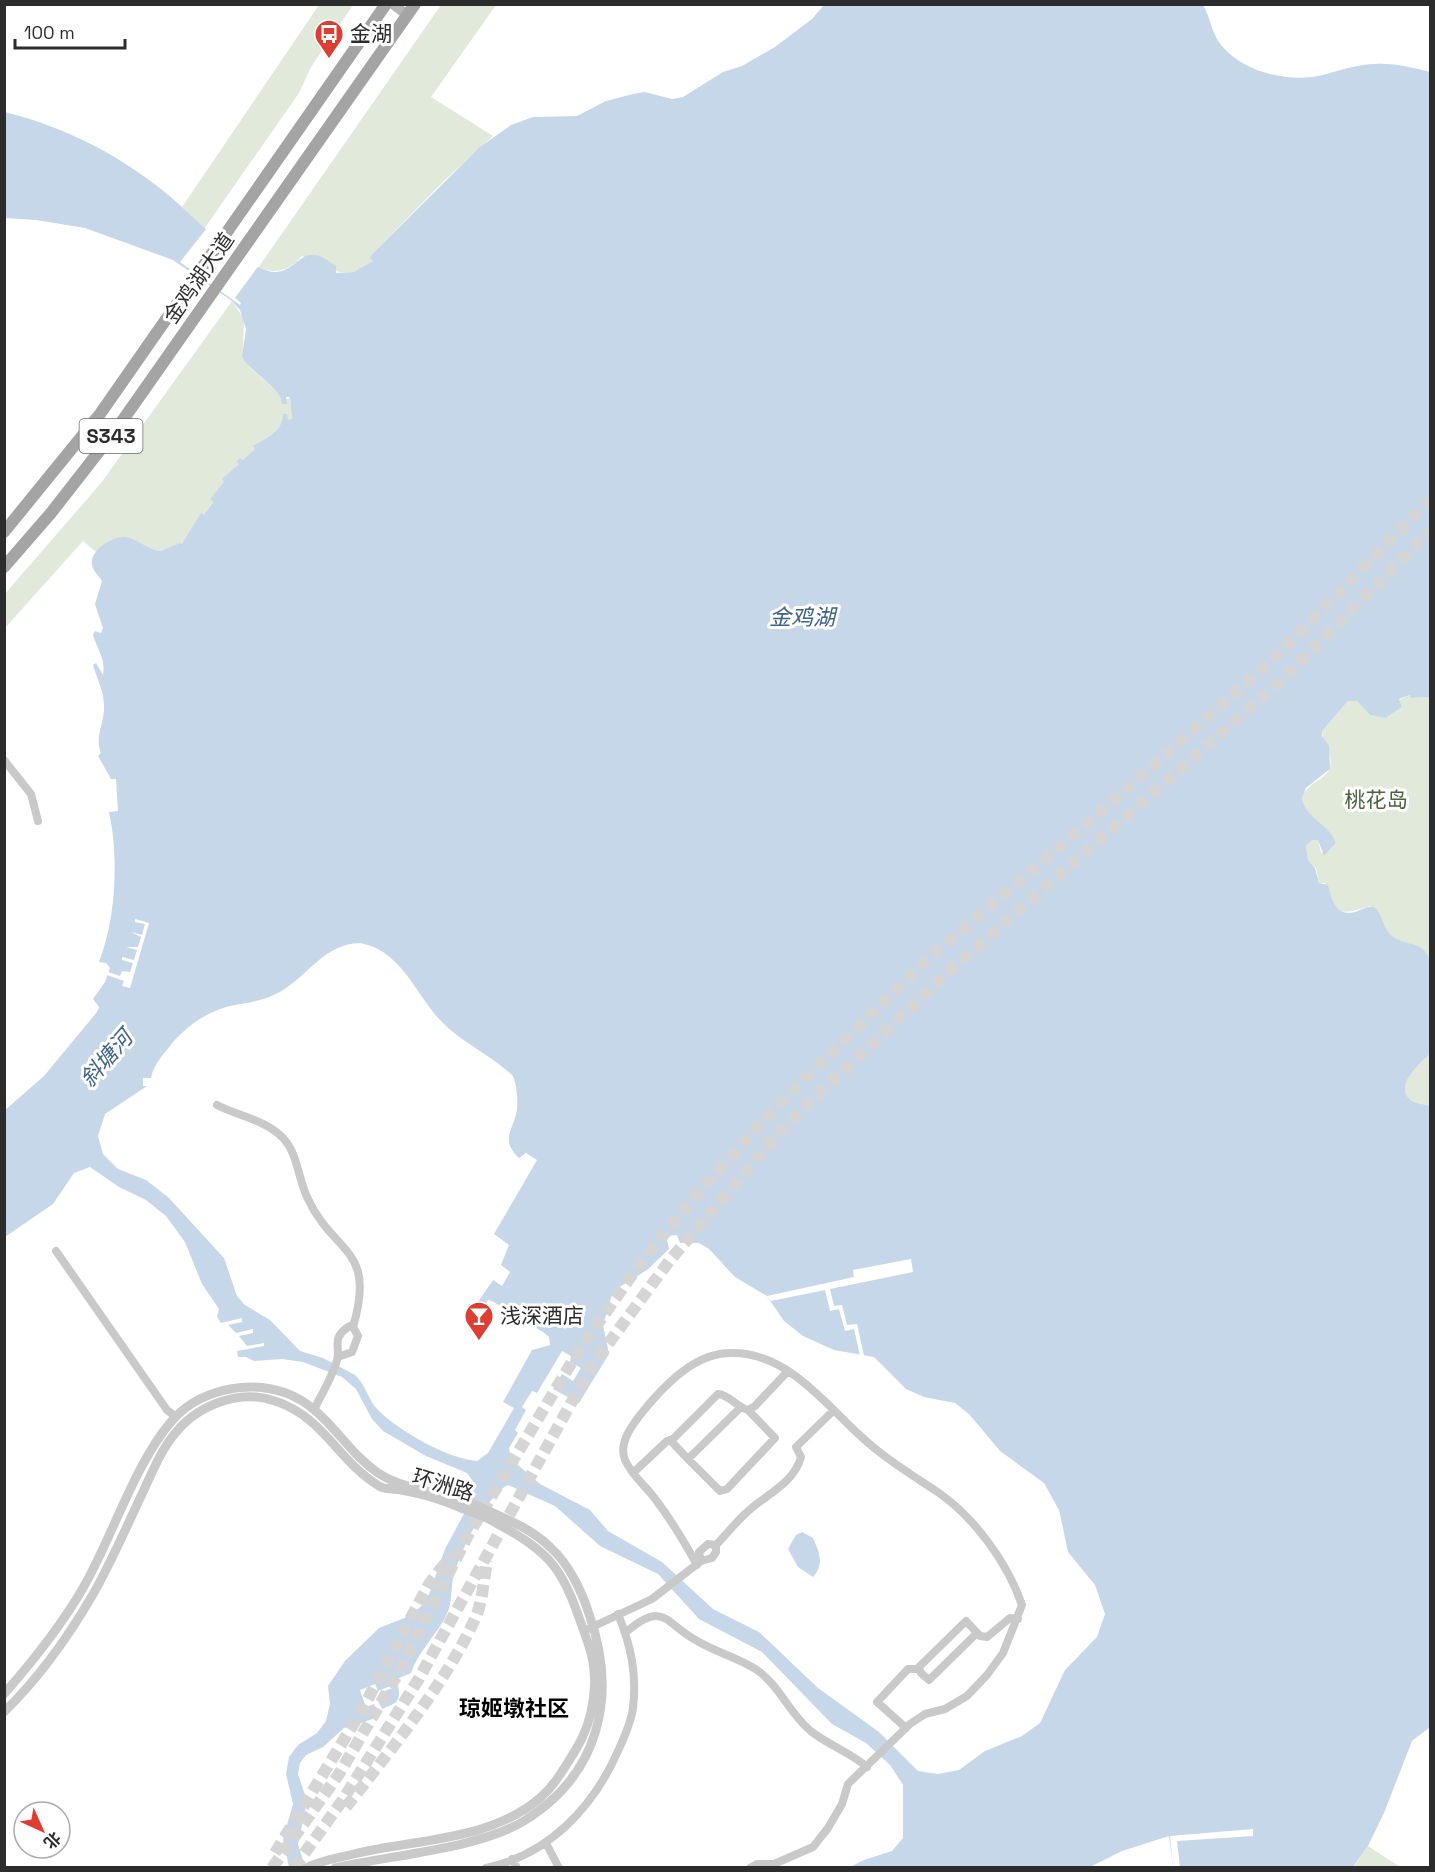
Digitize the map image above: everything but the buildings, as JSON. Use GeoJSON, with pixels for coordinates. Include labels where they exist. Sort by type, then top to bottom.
{"type":"FeatureCollection","features":[{"type":"Feature","properties":{"kind":"main road","name":"金鸡湖大道"},"geometry":{"type":"LineString","coordinates":[[4,532],[79,442],[387,4]]}},
{"type":"Feature","properties":{"kind":"main road"},"geometry":{"type":"LineString","coordinates":[[393,4],[407,15]]}},
{"type":"Feature","properties":{"kind":"main road","name":"金鸡湖大道"},"geometry":{"type":"LineString","coordinates":[[4,567],[96,456],[415,4]]}},
{"type":"Feature","properties":{"kind":"street"},"geometry":{"type":"LineString","coordinates":[[4,760],[31,794],[38,821]]}},
{"type":"Feature","properties":{"kind":"street"},"geometry":{"type":"LineString","coordinates":[[217,1105],[266,1125],[288,1144],[317,1217],[334,1234],[357,1266],[361,1292],[353,1327],[358,1336],[352,1352],[338,1359],[315,1408]]}},
{"type":"Feature","properties":{"kind":"street"},"geometry":{"type":"LineString","coordinates":[[56,1251],[167,1410],[176,1417]]}},
{"type":"Feature","properties":{"kind":"street"},"geometry":{"type":"LineString","coordinates":[[338,1359],[335,1347],[341,1334],[350,1326],[353,1327]]}},
{"type":"Feature","properties":{"kind":"street"},"geometry":{"type":"LineString","coordinates":[[699,1563],[656,1499],[633,1473],[624,1458],[624,1442],[634,1422],[667,1384],[697,1362],[715,1354],[733,1353],[761,1358],[788,1371],[834,1410],[872,1447],[925,1486],[938,1492],[968,1519],[1014,1581],[1023,1605],[1003,1653],[967,1696],[945,1709],[925,1714],[906,1728],[848,1784],[837,1812],[813,1846],[774,1864],[757,1864],[750,1868]]}},
{"type":"Feature","properties":{"kind":"street"},"geometry":{"type":"LineString","coordinates":[[688,1459],[744,1409],[755,1406],[788,1371]]}},
{"type":"Feature","properties":{"kind":"street","name":"环洲路"},"geometry":{"type":"LineString","coordinates":[[4,1694],[42,1648],[82,1589],[145,1462],[162,1434],[176,1417],[206,1396],[251,1386],[279,1390],[315,1408],[355,1453],[379,1473],[402,1486],[463,1504],[530,1530],[553,1549],[573,1579],[593,1626],[601,1655],[604,1688],[600,1721],[584,1757],[568,1782],[548,1804],[525,1820],[494,1836],[335,1868]]}},
{"type":"Feature","properties":{"kind":"street"},"geometry":{"type":"LineString","coordinates":[[633,1473],[718,1394],[724,1394],[744,1409],[775,1438],[727,1489],[720,1491],[670,1440]]}},
{"type":"Feature","properties":{"kind":"street","name":"环洲路"},"geometry":{"type":"LineString","coordinates":[[4,1712],[33,1680],[75,1623],[109,1565],[169,1441],[199,1412],[234,1398],[254,1396],[289,1406],[318,1424],[349,1462],[381,1488],[402,1486]]}},
{"type":"Feature","properties":{"kind":"street"},"geometry":{"type":"LineString","coordinates":[[699,1563],[699,1552],[708,1544],[716,1545],[742,1516],[771,1495],[789,1477],[799,1465],[801,1457],[796,1447],[834,1410]]}},
{"type":"Feature","properties":{"kind":"street","name":"环洲路"},"geometry":{"type":"LineString","coordinates":[[309,1866],[379,1848],[492,1826],[520,1813],[541,1797],[575,1752],[589,1721],[594,1689],[592,1655],[573,1599],[554,1562],[525,1538],[487,1514]]}},
{"type":"Feature","properties":{"kind":"street"},"geometry":{"type":"LineString","coordinates":[[584,1630],[652,1599],[699,1563]]}},
{"type":"Feature","properties":{"kind":"street"},"geometry":{"type":"LineString","coordinates":[[486,1868],[546,1843],[569,1823],[595,1794],[625,1736],[633,1710],[634,1680],[630,1644],[618,1614]]}},
{"type":"Feature","properties":{"kind":"street"},"geometry":{"type":"LineString","coordinates":[[626,1632],[651,1615],[663,1615],[698,1642],[758,1671],[778,1691],[810,1731],[851,1753],[867,1767]]}},
{"type":"Feature","properties":{"kind":"street"},"geometry":{"type":"LineString","coordinates":[[919,1669],[924,1661],[966,1621],[977,1633],[987,1637],[1010,1618],[1018,1619]]}},
{"type":"Feature","properties":{"kind":"street"},"geometry":{"type":"LineString","coordinates":[[906,1728],[877,1702],[908,1669],[919,1669],[929,1680],[977,1633]]}},
{"type":"Feature","properties":{"kind":"street"},"geometry":{"type":"LineString","coordinates":[[546,1843],[559,1868]]}},
{"type":"Feature","properties":{"kind":"street"},"geometry":{"type":"LineString","coordinates":[[512,1859],[517,1868]]}},
{"type":"Feature","properties":{"kind":"green space"},"geometry":{"type":"Polygon","coordinates":[[[319,5],[353,5],[311,67],[299,93],[204,229],[182,207],[319,5]]]}},
{"type":"Feature","properties":{"kind":"green space"},"geometry":{"type":"Polygon","coordinates":[[[441,5],[496,5],[431,97],[493,136],[444,181],[369,257],[373,261],[364,268],[347,273],[338,272],[302,256],[282,270],[271,271],[258,268],[441,5]]]}},
{"type":"Feature","properties":{"kind":"green space"},"geometry":{"type":"Polygon","coordinates":[[[232,301],[244,319],[243,357],[283,401],[290,397],[292,420],[288,420],[284,414],[277,429],[254,446],[255,449],[242,461],[236,462],[239,464],[222,480],[225,482],[210,499],[213,501],[204,515],[201,514],[182,545],[180,543],[160,551],[121,538],[114,539],[96,552],[83,541],[5,628],[4,595],[101,483],[232,301]]]}},
{"type":"Feature","properties":{"kind":"green space","name":"桃花岛"},"geometry":{"type":"Polygon","coordinates":[[[1410,695],[1412,698],[1430,697],[1430,960],[1419,947],[1392,936],[1370,906],[1345,912],[1336,907],[1325,883],[1319,883],[1316,868],[1308,861],[1306,846],[1312,840],[1318,840],[1321,852],[1326,854],[1336,843],[1307,811],[1302,798],[1308,788],[1329,771],[1331,762],[1322,731],[1348,701],[1357,701],[1370,715],[1388,717],[1402,707],[1399,700],[1410,695]]]}},
{"type":"Feature","properties":{"kind":"green space"},"geometry":{"type":"Polygon","coordinates":[[[1430,1054],[1430,1106],[1412,1101],[1405,1089],[1410,1075],[1430,1054]]]}},
{"type":"Feature","properties":{"kind":"green space"},"geometry":{"type":"Polygon","coordinates":[[[1368,1846],[1400,1867],[1353,1868],[1368,1846]]]}},
{"type":"Feature","properties":{"kind":"water","name":"金鸡湖"},"geometry":{"type":"Polygon","coordinates":[[[824,5],[1203,5],[1222,46],[1243,63],[1268,74],[1296,78],[1310,77],[1369,64],[1404,66],[1430,72],[1430,697],[1411,698],[1410,695],[1399,699],[1402,707],[1386,718],[1370,715],[1357,701],[1348,701],[1322,731],[1322,736],[1329,746],[1330,769],[1306,788],[1302,798],[1308,812],[1333,836],[1336,843],[1324,856],[1318,840],[1312,840],[1306,846],[1308,860],[1315,868],[1319,883],[1328,885],[1336,906],[1343,912],[1349,913],[1374,907],[1391,935],[1423,949],[1430,960],[1430,1054],[1410,1075],[1405,1089],[1412,1101],[1430,1106],[1430,1727],[1412,1741],[1384,1813],[1368,1846],[1353,1867],[1173,1867],[1169,1836],[1122,1851],[1090,1867],[850,1867],[892,1851],[903,1838],[903,1785],[890,1765],[866,1743],[832,1724],[762,1652],[699,1619],[658,1574],[600,1546],[555,1506],[508,1485],[491,1500],[467,1541],[453,1578],[447,1614],[419,1656],[411,1673],[397,1679],[398,1683],[378,1691],[375,1684],[360,1690],[366,1707],[374,1704],[377,1711],[374,1713],[376,1718],[344,1728],[323,1747],[306,1755],[300,1763],[298,1774],[307,1801],[298,1844],[305,1867],[289,1867],[283,1839],[293,1804],[286,1774],[289,1757],[298,1745],[317,1733],[326,1721],[330,1704],[328,1686],[345,1661],[379,1628],[412,1615],[427,1600],[445,1549],[473,1497],[474,1483],[467,1473],[426,1456],[383,1431],[372,1419],[356,1389],[342,1377],[303,1362],[282,1359],[254,1361],[246,1357],[238,1357],[237,1351],[264,1346],[264,1343],[247,1346],[239,1336],[253,1333],[253,1329],[236,1333],[228,1325],[242,1322],[242,1318],[221,1323],[217,1317],[219,1309],[202,1284],[185,1242],[166,1216],[146,1200],[119,1187],[90,1167],[74,1173],[53,1204],[5,1237],[4,1111],[44,1076],[97,1012],[99,1007],[93,999],[105,982],[110,968],[106,963],[99,962],[109,926],[114,888],[114,849],[109,812],[118,811],[116,779],[111,779],[98,756],[101,753],[99,735],[104,701],[93,665],[96,663],[103,675],[104,669],[93,635],[95,631],[101,633],[103,628],[95,604],[102,581],[92,565],[92,560],[103,545],[120,537],[129,538],[160,551],[182,544],[201,513],[204,515],[213,502],[210,499],[224,482],[222,479],[239,464],[236,462],[240,458],[243,460],[255,449],[253,446],[277,429],[283,414],[287,414],[288,420],[292,419],[290,397],[286,397],[287,404],[282,404],[281,398],[272,386],[242,357],[246,329],[240,310],[232,301],[173,260],[85,228],[36,220],[5,218],[5,112],[73,135],[115,157],[173,199],[224,244],[258,267],[278,272],[309,255],[316,255],[336,266],[336,273],[354,272],[373,261],[369,257],[480,147],[511,125],[533,117],[577,116],[606,101],[645,92],[672,99],[683,97],[723,72],[742,66],[775,47],[812,19],[824,5]],[[360,943],[337,948],[318,960],[293,983],[271,996],[225,1007],[190,1026],[161,1057],[151,1078],[143,1078],[143,1086],[147,1086],[105,1114],[98,1136],[103,1154],[118,1169],[146,1180],[168,1197],[224,1258],[237,1296],[245,1305],[270,1320],[300,1351],[323,1358],[355,1375],[378,1410],[398,1427],[438,1450],[477,1461],[488,1453],[514,1408],[503,1402],[532,1350],[550,1345],[549,1337],[543,1332],[492,1301],[488,1300],[479,1315],[473,1317],[469,1315],[493,1280],[502,1286],[510,1272],[501,1265],[509,1245],[494,1234],[537,1160],[526,1153],[519,1158],[510,1145],[509,1134],[517,1105],[513,1076],[447,1027],[405,973],[386,954],[360,943]],[[677,1235],[666,1236],[669,1249],[647,1270],[621,1286],[612,1295],[603,1325],[609,1354],[579,1403],[553,1389],[562,1374],[573,1381],[581,1368],[570,1362],[571,1356],[562,1351],[537,1393],[532,1391],[522,1407],[526,1410],[515,1430],[518,1433],[509,1448],[511,1459],[540,1484],[590,1510],[608,1531],[662,1562],[713,1609],[759,1632],[818,1688],[879,1732],[918,1771],[938,1774],[959,1770],[985,1751],[1022,1736],[1040,1723],[1065,1670],[1097,1637],[1105,1614],[1095,1585],[1068,1552],[1059,1510],[1044,1483],[1000,1451],[969,1414],[955,1403],[924,1397],[906,1389],[874,1357],[834,1350],[803,1336],[784,1321],[767,1296],[735,1277],[709,1249],[699,1243],[680,1243],[677,1235]]]}},
{"type":"Feature","properties":{"kind":"water"},"geometry":{"type":"Polygon","coordinates":[[[802,1532],[813,1538],[819,1553],[819,1567],[813,1577],[798,1567],[788,1549],[796,1535],[802,1532]]]}},
{"type":"Feature","properties":{"kind":"water"},"geometry":{"type":"Polygon","coordinates":[[[398,1686],[398,1700],[382,1709],[378,1701],[381,1700],[379,1693],[398,1686]]]}},
{"type":"Feature","properties":{"kind":"pier"},"geometry":{"type":"Polygon","coordinates":[[[207,228],[259,265],[235,298],[241,303],[240,305],[180,262],[207,228]]]}},
{"type":"Feature","properties":{"kind":"pier"},"geometry":{"type":"Polygon","coordinates":[[[135,919],[149,923],[130,988],[122,986],[124,981],[107,975],[108,972],[120,976],[122,971],[130,972],[133,963],[122,960],[122,957],[134,960],[137,950],[126,947],[138,947],[141,937],[131,932],[142,935],[145,924],[135,922],[135,919]]]}},
{"type":"Feature","properties":{"kind":"pier"},"geometry":{"type":"Polygon","coordinates":[[[911,1259],[913,1272],[830,1289],[834,1306],[842,1305],[847,1325],[857,1324],[864,1356],[860,1355],[854,1329],[845,1331],[839,1309],[830,1311],[825,1290],[771,1301],[767,1296],[854,1277],[853,1270],[911,1259]]]}},
{"type":"Feature","properties":{"kind":"pier"},"geometry":{"type":"Polygon","coordinates":[[[1253,1829],[1253,1836],[1177,1841],[1180,1867],[1173,1867],[1170,1836],[1253,1829]]]}},
{"type":"Feature","properties":{"kind":"tunnel"},"geometry":{"type":"LineString","coordinates":[[272,1868],[339,1774],[400,1670],[467,1537],[578,1352],[641,1262],[702,1189],[774,1109],[927,960],[1126,790],[1271,661],[1430,500]]}},
{"type":"Feature","properties":{"kind":"tunnel"},"geometry":{"type":"LineString","coordinates":[[294,1868],[342,1801],[418,1680],[591,1367],[670,1260],[787,1124],[949,971],[1281,681],[1430,531]]}},
{"type":"Feature","properties":{"kind":"tunnel"},"geometry":{"type":"LineString","coordinates":[[275,1853],[362,1710],[429,1584],[451,1556]]}},
{"type":"Feature","properties":{"kind":"tunnel"},"geometry":{"type":"LineString","coordinates":[[346,1807],[418,1714],[451,1663],[477,1614],[487,1560]]}},
{"type":"Feature","properties":{"kind":"place","name":"金湖"},"geometry":{"type":"Point","coordinates":[329,60]}},
{"type":"Feature","properties":{"kind":"place","name":"浅深酒店"},"geometry":{"type":"Point","coordinates":[479,1342]}},
{"type":"Feature","properties":{"kind":"district","name":"琼姬墩社区"},"geometry":{"type":"Point","coordinates":[514,1708]}},
{"type":"Feature","properties":{"kind":"water label","name":"斜塘河"},"geometry":{"type":"Point","coordinates":[106,1058]}}]}
